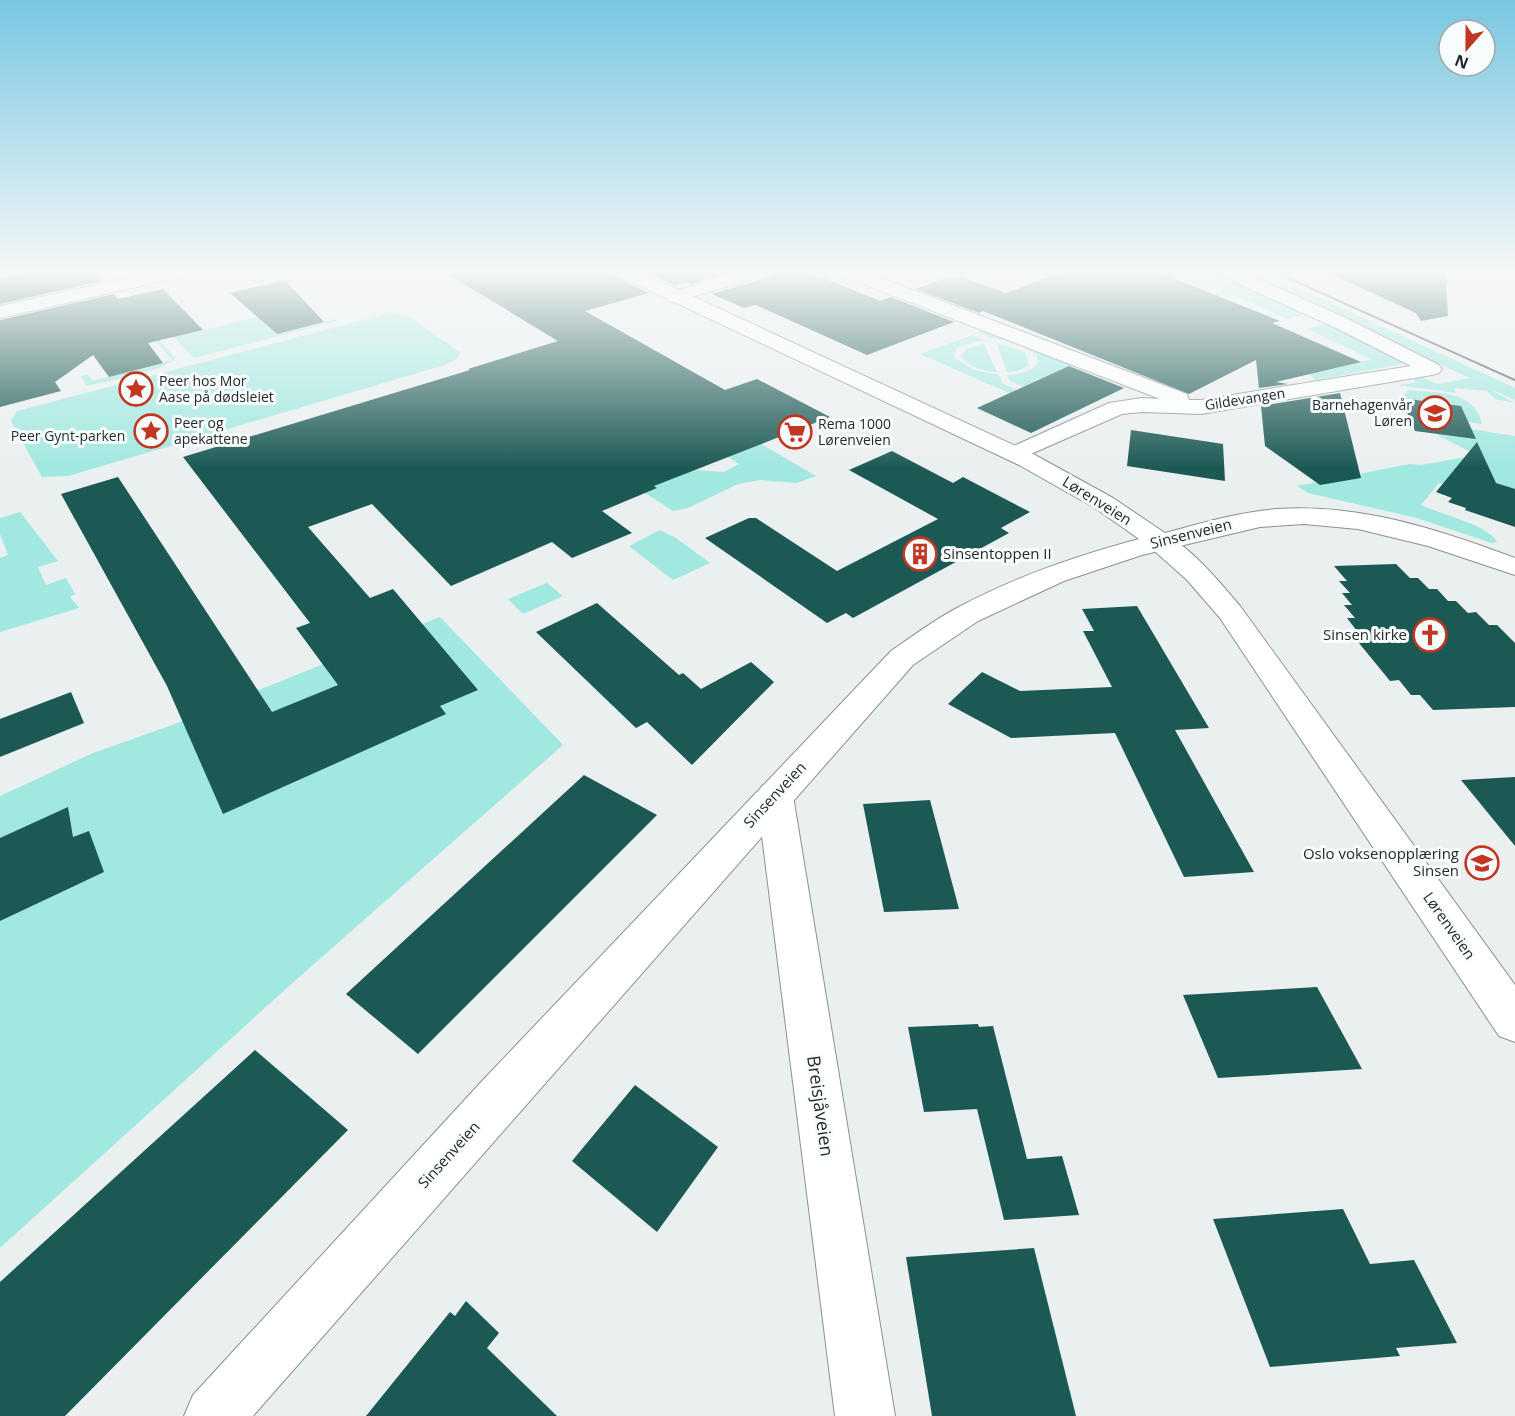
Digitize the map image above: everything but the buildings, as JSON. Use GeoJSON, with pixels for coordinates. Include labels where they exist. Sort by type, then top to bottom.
{"type":"FeatureCollection","features":[{"type":"Feature","properties":{"kind":"street","name":"Lørenveien"},"geometry":{"type":"LineString","coordinates":[[760,336],[1015,454],[1081,490],[1159,541],[1197,574],[1230,612],[1515,1021]]}},
{"type":"Feature","properties":{"kind":"street"},"geometry":{"type":"LineString","coordinates":[[1019,336],[1200,407]]}},
{"type":"Feature","properties":{"kind":"street","name":"Gildevangen"},"geometry":{"type":"LineString","coordinates":[[1015,454],[1117,408],[1142,405],[1200,407],[1432,369],[1367,336]]}},
{"type":"Feature","properties":{"kind":"street","name":"Sinsenveien"},"geometry":{"type":"LineString","coordinates":[[214,1416],[902,658],[976,610],[1048,576],[1100,557],[1252,519],[1288,516],[1371,522],[1412,531],[1515,567]]}},
{"type":"Feature","properties":{"kind":"street","name":"Breisjåveien"},"geometry":{"type":"LineString","coordinates":[[775,796],[865,1416]]}},
{"type":"Feature","properties":{"kind":"green space"},"geometry":{"type":"Polygon","coordinates":[[[152,336],[156,336],[175,358],[169,363],[148,372],[87,386],[81,376],[87,374],[93,381],[172,360],[152,336]]]}},
{"type":"Feature","properties":{"kind":"green space"},"geometry":{"type":"Polygon","coordinates":[[[173,336],[279,336],[194,358],[173,336]]]}},
{"type":"Feature","properties":{"kind":"green space","name":"Peer Gynt-parken"},"geometry":{"type":"Polygon","coordinates":[[[302,336],[437,336],[460,352],[458,358],[445,365],[68,476],[42,477],[11,421],[17,411],[302,336]]]}},
{"type":"Feature","properties":{"kind":"green space"},"geometry":{"type":"Polygon","coordinates":[[[974,336],[983,340],[958,347],[954,354],[955,358],[974,370],[999,375],[1003,384],[1017,390],[1009,393],[920,354],[974,336]]]}},
{"type":"Feature","properties":{"kind":"green space"},"geometry":{"type":"Polygon","coordinates":[[[988,336],[999,336],[1073,365],[1023,387],[1009,380],[1007,375],[1029,371],[1038,362],[1036,355],[1030,350],[988,336]]]}},
{"type":"Feature","properties":{"kind":"green space"},"geometry":{"type":"Polygon","coordinates":[[[1322,336],[1353,336],[1404,362],[1316,380],[1298,366],[1320,372],[1371,359],[1322,336]]]}},
{"type":"Feature","properties":{"kind":"green space"},"geometry":{"type":"Polygon","coordinates":[[[1378,336],[1403,336],[1515,388],[1515,400],[1488,388],[1515,403],[1495,399],[1487,391],[1456,388],[1454,389],[1456,393],[1397,385],[1414,383],[1414,378],[1418,376],[1438,384],[1470,378],[1378,336]]]}},
{"type":"Feature","properties":{"kind":"green space"},"geometry":{"type":"Polygon","coordinates":[[[984,344],[997,372],[972,366],[961,356],[966,349],[984,344]]]}},
{"type":"Feature","properties":{"kind":"green space"},"geometry":{"type":"Polygon","coordinates":[[[997,344],[1025,353],[1029,365],[1018,371],[1007,372],[997,344]]]}},
{"type":"Feature","properties":{"kind":"green space"},"geometry":{"type":"Polygon","coordinates":[[[1408,390],[1442,393],[1463,399],[1472,405],[1482,424],[1462,421],[1455,406],[1401,398],[1408,390]]]}},
{"type":"Feature","properties":{"kind":"green space"},"geometry":{"type":"Polygon","coordinates":[[[718,419],[816,476],[797,483],[760,480],[738,484],[688,508],[673,511],[645,493],[657,488],[654,486],[693,470],[724,472],[739,464],[686,430],[718,419]]]}},
{"type":"Feature","properties":{"kind":"green space"},"geometry":{"type":"Polygon","coordinates":[[[1464,428],[1515,436],[1515,491],[1455,487],[1439,483],[1421,505],[1474,525],[1484,530],[1497,542],[1492,543],[1417,518],[1308,493],[1297,486],[1410,464],[1421,465],[1477,455],[1439,436],[1438,433],[1464,428]]]}},
{"type":"Feature","properties":{"kind":"green space"},"geometry":{"type":"Polygon","coordinates":[[[20,512],[58,561],[38,567],[46,585],[66,578],[75,594],[70,597],[79,608],[0,632],[0,558],[8,555],[0,534],[0,518],[20,512]]]}},
{"type":"Feature","properties":{"kind":"green space"},"geometry":{"type":"Polygon","coordinates":[[[660,530],[676,538],[710,563],[673,580],[629,546],[660,530]]]}},
{"type":"Feature","properties":{"kind":"green space"},"geometry":{"type":"Polygon","coordinates":[[[547,583],[563,596],[523,614],[508,599],[547,583]]]}},
{"type":"Feature","properties":{"kind":"green space"},"geometry":{"type":"Polygon","coordinates":[[[440,617],[563,745],[298,978],[0,1248],[0,796],[93,753],[175,724],[440,617]]]}},
{"type":"Feature","properties":{"kind":"railway"},"geometry":{"type":"LineString","coordinates":[[1417,336],[1515,380]]}},
{"type":"Feature","properties":{"kind":"place","name":"Peer hos Mor Aase på dødsleiet"},"geometry":{"type":"Point","coordinates":[136,389]}},
{"type":"Feature","properties":{"kind":"place","name":"Barnehagenvår Løren"},"geometry":{"type":"Point","coordinates":[1435,413]}},
{"type":"Feature","properties":{"kind":"place","name":"Peer og apekattene"},"geometry":{"type":"Point","coordinates":[151,431]}},
{"type":"Feature","properties":{"kind":"place","name":"Rema 1000 Lørenveien"},"geometry":{"type":"Point","coordinates":[795,432]}},
{"type":"Feature","properties":{"kind":"place","name":"Sinsentoppen II"},"geometry":{"type":"Point","coordinates":[920,554]}},
{"type":"Feature","properties":{"kind":"place","name":"Sinsen kirke"},"geometry":{"type":"Point","coordinates":[1430,635]}},
{"type":"Feature","properties":{"kind":"place","name":"Oslo voksenopplæring Sinsen"},"geometry":{"type":"Point","coordinates":[1482,863]}}]}
